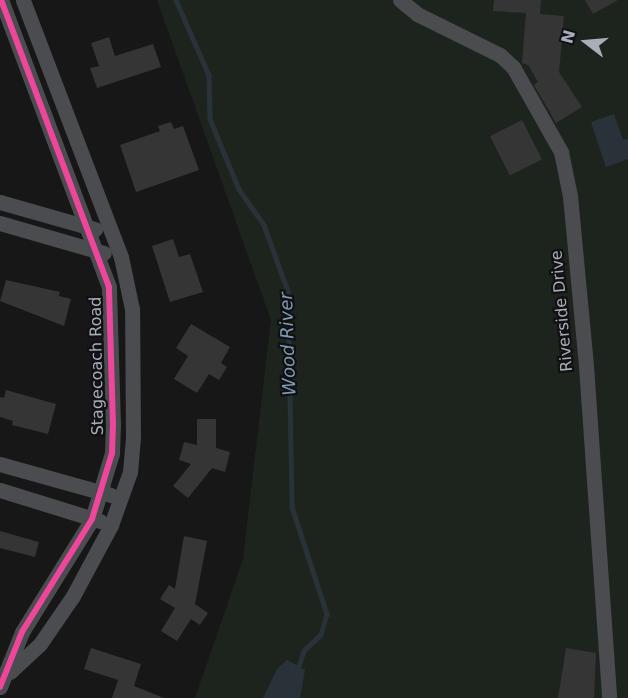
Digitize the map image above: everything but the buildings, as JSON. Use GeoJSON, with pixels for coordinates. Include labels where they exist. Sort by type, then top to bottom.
{"type":"FeatureCollection","features":[{"type":"Feature","properties":{"kind":"street","name":"Stagecoach Road"},"geometry":{"type":"LineString","coordinates":[[1,0],[97,251],[109,287],[112,321],[112,453],[103,493],[92,519],[22,632],[4,681]]}},
{"type":"Feature","properties":{"kind":"street","name":"Stagecoach Road"},"geometry":{"type":"LineString","coordinates":[[4,681],[40,644],[73,596],[111,525],[123,499],[133,438],[132,309],[121,257],[23,0]]}},
{"type":"Feature","properties":{"kind":"street","name":"Riverside Drive"},"geometry":{"type":"LineString","coordinates":[[400,0],[417,14],[500,55],[513,67],[561,152],[570,196],[585,366],[609,698]]}},
{"type":"Feature","properties":{"kind":"street"},"geometry":{"type":"LineString","coordinates":[[0,202],[112,234]]}},
{"type":"Feature","properties":{"kind":"street"},"geometry":{"type":"LineString","coordinates":[[0,223],[121,257]]}},
{"type":"Feature","properties":{"kind":"street"},"geometry":{"type":"LineString","coordinates":[[0,464],[123,499]]}},
{"type":"Feature","properties":{"kind":"street"},"geometry":{"type":"LineString","coordinates":[[0,490],[111,525]]}},
{"type":"Feature","properties":{"kind":"shaded area"},"geometry":{"type":"Polygon","coordinates":[[[157,0],[628,0],[628,698],[195,698],[243,559],[271,320],[157,0]]]}},
{"type":"Feature","properties":{"kind":"shaded area"},"geometry":{"type":"Polygon","coordinates":[[[614,114],[623,140],[628,139],[628,159],[606,167],[591,122],[614,114]]]}},
{"type":"Feature","properties":{"kind":"shaded area"},"geometry":{"type":"Polygon","coordinates":[[[287,660],[305,670],[300,698],[263,698],[277,669],[287,660]]]}},
{"type":"Feature","properties":{"kind":"waterway","name":"Wood River"},"geometry":{"type":"LineString","coordinates":[[176,0],[209,75],[210,119],[239,189],[264,225],[288,291],[292,507],[327,614],[321,635],[304,651],[298,669]]}},
{"type":"Feature","properties":{"kind":"cycle path"},"geometry":{"type":"LineString","coordinates":[[0,687],[22,632],[92,519],[112,453],[113,425],[109,287],[1,0]]}}]}
